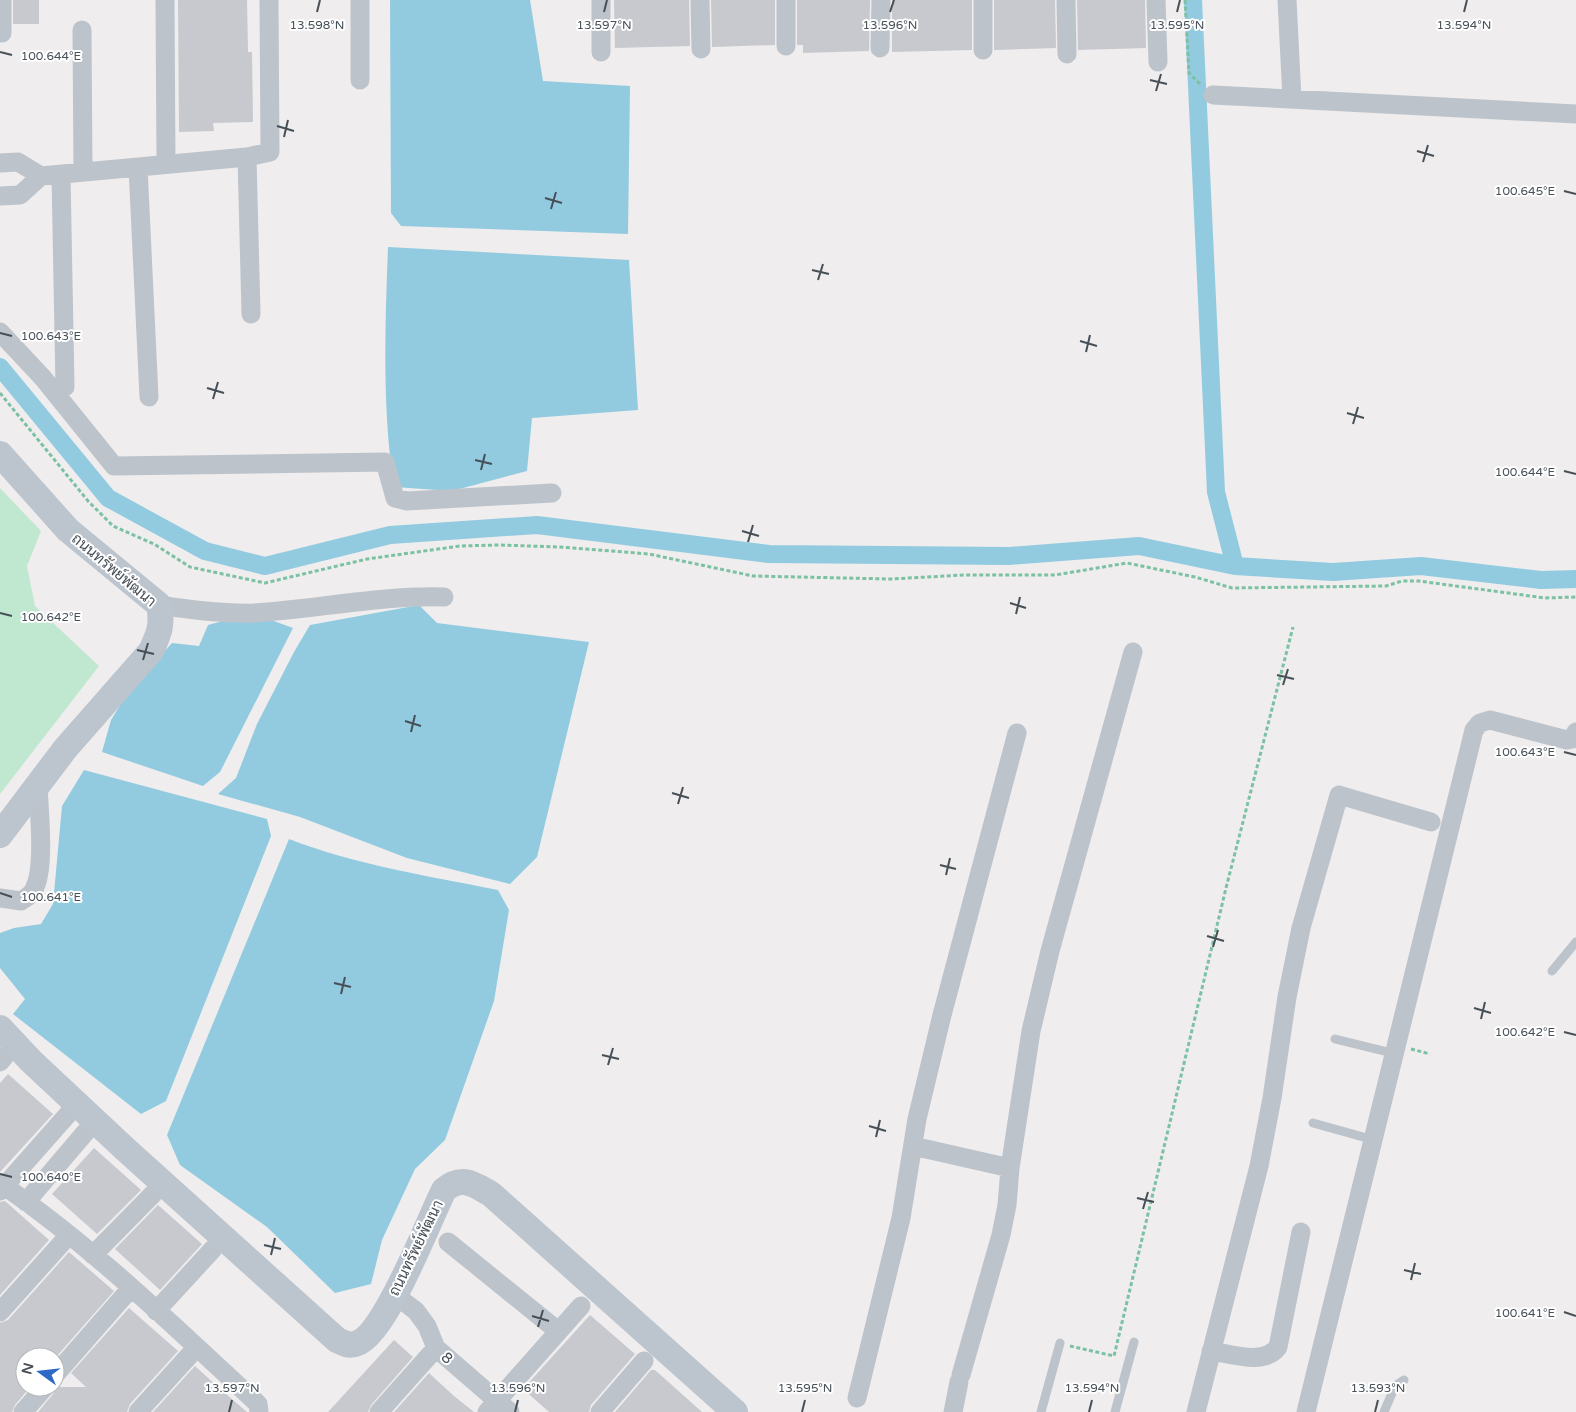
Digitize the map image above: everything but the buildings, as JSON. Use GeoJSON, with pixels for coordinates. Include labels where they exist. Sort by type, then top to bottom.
{"type":"FeatureCollection","features":[{"type":"Feature","properties":{"kind":"street"},"geometry":{"type":"LineString","coordinates":[[2,0],[2,33]]}},
{"type":"Feature","properties":{"kind":"street"},"geometry":{"type":"LineString","coordinates":[[165,0],[166,164]]}},
{"type":"Feature","properties":{"kind":"street"},"geometry":{"type":"LineString","coordinates":[[0,163],[18,162],[41,176],[247,157],[270,152],[269,0]]}},
{"type":"Feature","properties":{"kind":"street"},"geometry":{"type":"LineString","coordinates":[[360,0],[360,80]]}},
{"type":"Feature","properties":{"kind":"street"},"geometry":{"type":"LineString","coordinates":[[601,52],[602,0]]}},
{"type":"Feature","properties":{"kind":"street"},"geometry":{"type":"LineString","coordinates":[[700,0],[701,49]]}},
{"type":"Feature","properties":{"kind":"street"},"geometry":{"type":"LineString","coordinates":[[786,0],[786,46]]}},
{"type":"Feature","properties":{"kind":"street"},"geometry":{"type":"LineString","coordinates":[[880,48],[881,0]]}},
{"type":"Feature","properties":{"kind":"street"},"geometry":{"type":"LineString","coordinates":[[982,0],[983,50]]}},
{"type":"Feature","properties":{"kind":"street"},"geometry":{"type":"LineString","coordinates":[[1066,0],[1067,54]]}},
{"type":"Feature","properties":{"kind":"street"},"geometry":{"type":"LineString","coordinates":[[1156,0],[1158,62]]}},
{"type":"Feature","properties":{"kind":"street"},"geometry":{"type":"LineString","coordinates":[[1287,0],[1292,99]]}},
{"type":"Feature","properties":{"kind":"street"},"geometry":{"type":"LineString","coordinates":[[82,30],[83,172]]}},
{"type":"Feature","properties":{"kind":"street"},"geometry":{"type":"LineString","coordinates":[[1213,95],[1576,114]]}},
{"type":"Feature","properties":{"kind":"street"},"geometry":{"type":"LineString","coordinates":[[247,157],[251,314]]}},
{"type":"Feature","properties":{"kind":"street"},"geometry":{"type":"LineString","coordinates":[[138,167],[149,397]]}},
{"type":"Feature","properties":{"kind":"street"},"geometry":{"type":"LineString","coordinates":[[61,175],[64,387]]}},
{"type":"Feature","properties":{"kind":"street"},"geometry":{"type":"LineString","coordinates":[[0,196],[20,196],[41,176]]}},
{"type":"Feature","properties":{"kind":"street"},"geometry":{"type":"LineString","coordinates":[[0,332],[43,378],[114,466],[385,462],[395,498],[407,501],[552,493]]}},
{"type":"Feature","properties":{"kind":"street","name":"ถนนทรัพย์พัฒนา"},"geometry":{"type":"LineString","coordinates":[[0,454],[68,530],[159,605],[162,620],[160,632],[151,651],[65,749],[0,835]]}},
{"type":"Feature","properties":{"kind":"street"},"geometry":{"type":"LineString","coordinates":[[159,605],[204,612],[252,613],[300,609],[371,599],[444,597]]}},
{"type":"Feature","properties":{"kind":"street"},"geometry":{"type":"LineString","coordinates":[[954,1412],[960,1379],[1001,1235],[1033,1022],[1050,951],[1133,652]]}},
{"type":"Feature","properties":{"kind":"street"},"geometry":{"type":"LineString","coordinates":[[1306,1412],[1396,1054],[1474,730],[1480,723],[1490,720],[1567,740],[1572,739],[1576,732]]}},
{"type":"Feature","properties":{"kind":"street"},"geometry":{"type":"LineString","coordinates":[[857,1398],[902,1218],[912,1146],[942,1015],[1016,733]]}},
{"type":"Feature","properties":{"kind":"street"},"geometry":{"type":"LineString","coordinates":[[0,898],[21,901],[35,888],[38,875],[40,830],[38,785]]}},
{"type":"Feature","properties":{"kind":"street"},"geometry":{"type":"LineString","coordinates":[[1196,1412],[1259,1166],[1272,1098],[1287,997],[1301,928],[1339,795],[1431,822]]}},
{"type":"Feature","properties":{"kind":"street","name":"ถนนทรัพย์พัฒนา"},"geometry":{"type":"LineString","coordinates":[[0,1028],[77,1104],[337,1340],[346,1344],[355,1344],[365,1339],[395,1295],[415,1258],[444,1190],[452,1183],[461,1181],[474,1184],[491,1194],[735,1412]]}},
{"type":"Feature","properties":{"kind":"street"},"geometry":{"type":"LineString","coordinates":[[77,1104],[1,1187],[26,1202],[69,1235],[131,1288],[258,1404],[259,1412]]}},
{"type":"Feature","properties":{"kind":"street"},"geometry":{"type":"LineString","coordinates":[[26,1202],[96,1121]]}},
{"type":"Feature","properties":{"kind":"street"},"geometry":{"type":"LineString","coordinates":[[912,1146],[1010,1168]]}},
{"type":"Feature","properties":{"kind":"street"},"geometry":{"type":"LineString","coordinates":[[93,1255],[153,1194]]}},
{"type":"Feature","properties":{"kind":"street"},"geometry":{"type":"LineString","coordinates":[[1211,1351],[1263,1358],[1272,1355],[1278,1347],[1301,1232]]}},
{"type":"Feature","properties":{"kind":"street"},"geometry":{"type":"LineString","coordinates":[[0,1312],[69,1235]]}},
{"type":"Feature","properties":{"kind":"street"},"geometry":{"type":"LineString","coordinates":[[448,1242],[558,1332]]}},
{"type":"Feature","properties":{"kind":"street"},"geometry":{"type":"LineString","coordinates":[[156,1311],[213,1249]]}},
{"type":"Feature","properties":{"kind":"street"},"geometry":{"type":"LineString","coordinates":[[65,1364],[131,1288]]}},
{"type":"Feature","properties":{"kind":"street","name":"8"},"geometry":{"type":"LineString","coordinates":[[395,1295],[416,1311],[427,1326],[436,1348],[498,1408]]}},
{"type":"Feature","properties":{"kind":"street"},"geometry":{"type":"LineString","coordinates":[[498,1408],[581,1306]]}},
{"type":"Feature","properties":{"kind":"street"},"geometry":{"type":"LineString","coordinates":[[138,1412],[197,1347]]}},
{"type":"Feature","properties":{"kind":"street"},"geometry":{"type":"LineString","coordinates":[[379,1412],[436,1348]]}},
{"type":"Feature","properties":{"kind":"street"},"geometry":{"type":"LineString","coordinates":[[600,1412],[644,1360]]}},
{"type":"Feature","properties":{"kind":"street"},"geometry":{"type":"LineString","coordinates":[[23,1412],[36,1397]]}},
{"type":"Feature","properties":{"kind":"lane"},"geometry":{"type":"LineString","coordinates":[[1552,971],[1576,942]]}},
{"type":"Feature","properties":{"kind":"lane"},"geometry":{"type":"LineString","coordinates":[[1335,1040],[1396,1054]]}},
{"type":"Feature","properties":{"kind":"lane"},"geometry":{"type":"LineString","coordinates":[[1312,1123],[1374,1140]]}},
{"type":"Feature","properties":{"kind":"lane"},"geometry":{"type":"LineString","coordinates":[[1115,1412],[1134,1342]]}},
{"type":"Feature","properties":{"kind":"lane"},"geometry":{"type":"LineString","coordinates":[[1041,1412],[1060,1343]]}},
{"type":"Feature","properties":{"kind":"lane"},"geometry":{"type":"LineString","coordinates":[[1384,1412],[1395,1386],[1404,1380]]}},
{"type":"Feature","properties":{"kind":"path"},"geometry":{"type":"LineString","coordinates":[[1185,0],[1189,74]]}},
{"type":"Feature","properties":{"kind":"path"},"geometry":{"type":"LineString","coordinates":[[0,393],[88,501],[113,526],[154,544],[190,567],[265,583],[366,559],[460,546],[498,545],[560,547],[649,554],[753,576],[891,580],[964,575],[1055,575],[1127,563],[1186,575],[1232,588],[1386,586],[1402,581],[1545,598],[1576,596]]}},
{"type":"Feature","properties":{"kind":"path"},"geometry":{"type":"LineString","coordinates":[[1060,1343],[1114,1356],[1224,897],[1293,627]]}},
{"type":"Feature","properties":{"kind":"green space"},"geometry":{"type":"Polygon","coordinates":[[[0,488],[41,531],[27,566],[35,606],[99,666],[0,794],[0,488]]]}},
{"type":"Feature","properties":{"kind":"water"},"geometry":{"type":"Polygon","coordinates":[[[390,0],[530,0],[543,81],[630,86],[628,234],[401,226],[391,213],[390,0]]]}},
{"type":"Feature","properties":{"kind":"water"},"geometry":{"type":"Polygon","coordinates":[[[388,247],[629,260],[638,410],[532,418],[527,471],[452,491],[394,487],[386,397],[385,337],[388,247]]]}},
{"type":"Feature","properties":{"kind":"water"},"geometry":{"type":"Polygon","coordinates":[[[419,605],[437,623],[589,642],[537,857],[510,884],[407,858],[300,817],[218,794],[236,778],[257,724],[310,625],[419,605]]]}},
{"type":"Feature","properties":{"kind":"water"},"geometry":{"type":"Polygon","coordinates":[[[252,613],[293,628],[220,772],[203,786],[102,752],[111,720],[130,689],[172,643],[199,646],[208,625],[252,613]]]}},
{"type":"Feature","properties":{"kind":"water"},"geometry":{"type":"Polygon","coordinates":[[[84,770],[267,819],[271,836],[166,1101],[141,1114],[13,1014],[25,999],[0,968],[0,933],[14,928],[41,924],[53,904],[62,806],[84,770]]]}},
{"type":"Feature","properties":{"kind":"water"},"geometry":{"type":"Polygon","coordinates":[[[289,839],[366,863],[498,890],[509,910],[494,1001],[445,1140],[415,1169],[382,1240],[371,1284],[335,1293],[267,1227],[180,1165],[167,1135],[289,839]]]}},
{"type":"Feature","properties":{"kind":"waterway"},"geometry":{"type":"LineString","coordinates":[[1193,0],[1216,492],[1235,566]]}},
{"type":"Feature","properties":{"kind":"waterway"},"geometry":{"type":"LineString","coordinates":[[0,367],[108,498],[205,551],[265,566],[390,535],[537,525],[769,554],[1009,556],[1139,546],[1235,566],[1333,572],[1421,566],[1541,580],[1576,579]]}}]}
